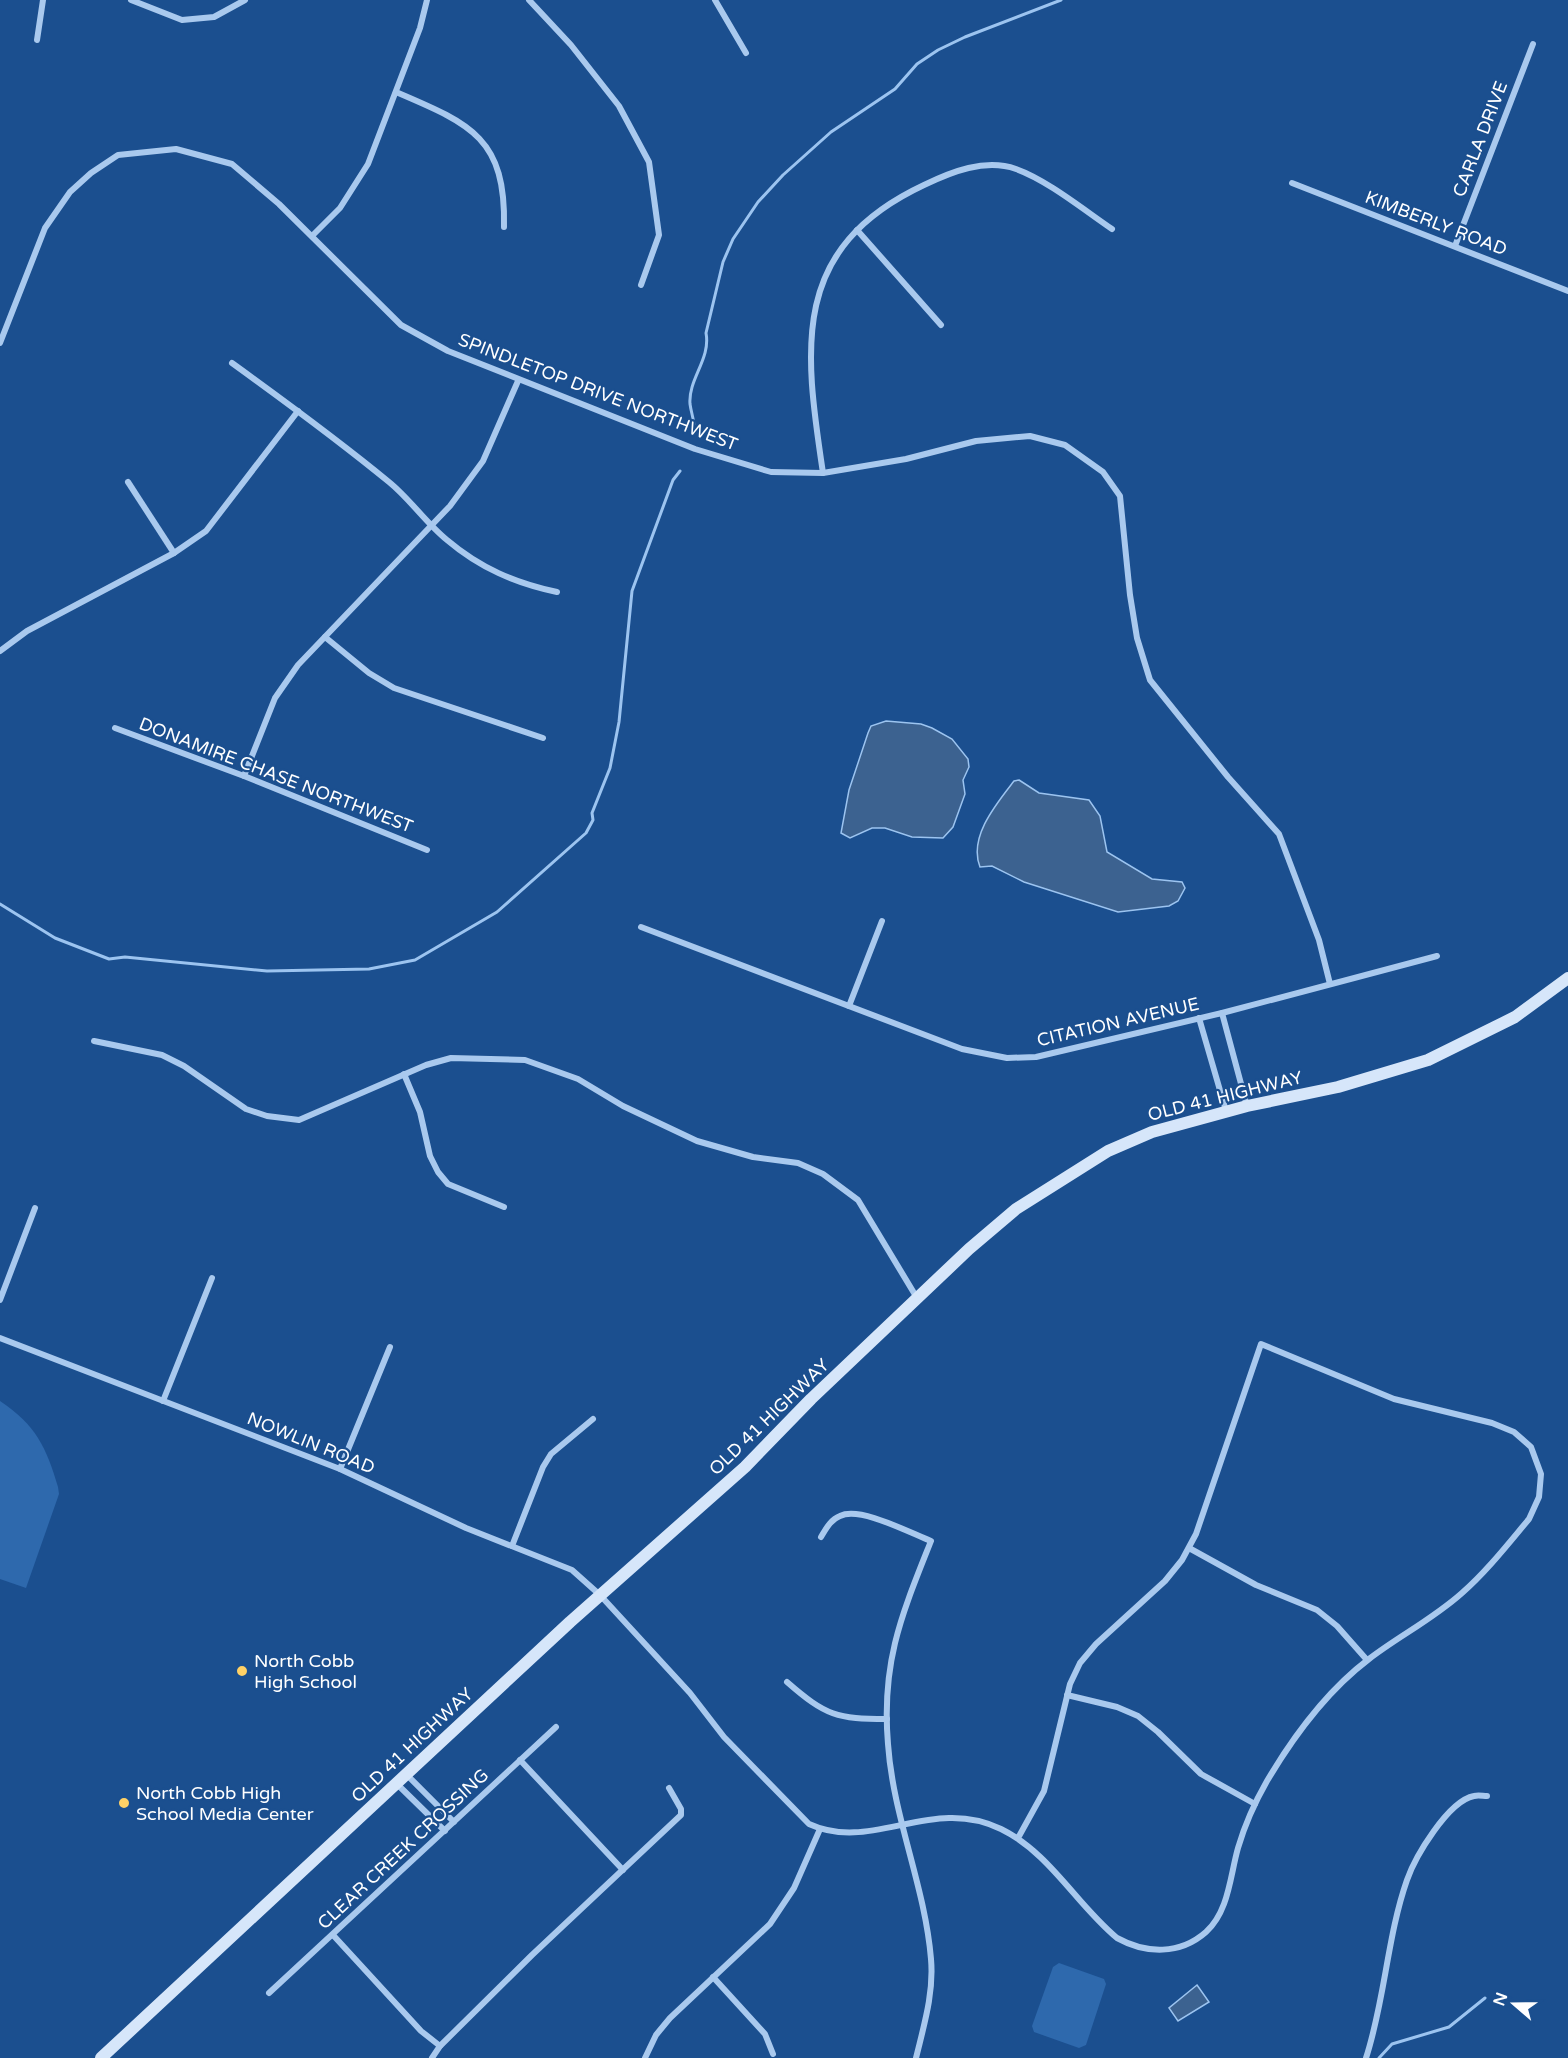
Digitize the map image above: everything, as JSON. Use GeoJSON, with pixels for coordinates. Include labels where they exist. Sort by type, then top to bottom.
{"type":"FeatureCollection","features":[{"type":"Feature","properties":{"kind":"main road","name":"OLD 41 HIGHWAY"},"geometry":{"type":"LineString","coordinates":[[100,2058],[600,1595],[745,1467],[918,1298],[1016,1209],[1108,1151],[1152,1132],[1226,1111],[1338,1086],[1428,1060],[1515,1017],[1568,978]]}},
{"type":"Feature","properties":{"kind":"street"},"geometry":{"type":"LineString","coordinates":[[37,40],[43,0]]}},
{"type":"Feature","properties":{"kind":"street"},"geometry":{"type":"LineString","coordinates":[[130,0],[182,20],[214,17],[245,0]]}},
{"type":"Feature","properties":{"kind":"street"},"geometry":{"type":"LineString","coordinates":[[312,236],[340,208],[368,164],[396,92],[427,0]]}},
{"type":"Feature","properties":{"kind":"street"},"geometry":{"type":"LineString","coordinates":[[529,0],[571,45],[619,106],[649,162],[659,235],[641,285]]}},
{"type":"Feature","properties":{"kind":"street"},"geometry":{"type":"LineString","coordinates":[[715,0],[746,53]]}},
{"type":"Feature","properties":{"kind":"street","name":"CARLA DRIVE"},"geometry":{"type":"LineString","coordinates":[[1455,246],[1533,44]]}},
{"type":"Feature","properties":{"kind":"street"},"geometry":{"type":"LineString","coordinates":[[396,92],[462,124],[488,147],[501,174],[504,227]]}},
{"type":"Feature","properties":{"kind":"street","name":"SPINDLETOP DRIVE NORTHWEST"},"geometry":{"type":"LineString","coordinates":[[0,343],[45,228],[70,192],[91,172],[118,155],[177,148],[232,164],[312,236],[400,325],[448,351],[518,381],[695,449],[771,472],[823,473],[906,459],[976,441],[1030,436],[1065,446],[1102,472],[1120,496],[1130,595],[1137,638],[1150,680],[1228,777],[1279,834],[1318,940],[1330,984]]}},
{"type":"Feature","properties":{"kind":"street"},"geometry":{"type":"LineString","coordinates":[[823,473],[810,363],[817,299],[830,263],[857,230],[879,210],[949,173],[985,165],[1015,168],[1112,229]]}},
{"type":"Feature","properties":{"kind":"street","name":"KIMBERLY ROAD"},"geometry":{"type":"LineString","coordinates":[[1292,183],[1568,291]]}},
{"type":"Feature","properties":{"kind":"street"},"geometry":{"type":"LineString","coordinates":[[857,230],[941,325]]}},
{"type":"Feature","properties":{"kind":"street"},"geometry":{"type":"LineString","coordinates":[[232,363],[392,484],[446,539],[491,571],[523,585],[557,592]]}},
{"type":"Feature","properties":{"kind":"street"},"geometry":{"type":"LineString","coordinates":[[244,776],[275,698],[298,665],[431,523],[450,506],[483,461],[518,381]]}},
{"type":"Feature","properties":{"kind":"street"},"geometry":{"type":"LineString","coordinates":[[0,651],[27,632],[174,553],[206,531],[298,411]]}},
{"type":"Feature","properties":{"kind":"street"},"geometry":{"type":"LineString","coordinates":[[128,482],[174,553]]}},
{"type":"Feature","properties":{"kind":"street"},"geometry":{"type":"LineString","coordinates":[[325,637],[369,673],[394,688],[543,738]]}},
{"type":"Feature","properties":{"kind":"street","name":"DONAMIRE CHASE NORTHWEST"},"geometry":{"type":"LineString","coordinates":[[115,728],[244,776],[427,850]]}},
{"type":"Feature","properties":{"kind":"street"},"geometry":{"type":"LineString","coordinates":[[849,1006],[882,921]]}},
{"type":"Feature","properties":{"kind":"street","name":"CITATION AVENUE"},"geometry":{"type":"LineString","coordinates":[[641,927],[962,1048],[1006,1058],[1036,1057],[1222,1013],[1437,956]]}},
{"type":"Feature","properties":{"kind":"street"},"geometry":{"type":"LineString","coordinates":[[1222,1013],[1247,1106]]}},
{"type":"Feature","properties":{"kind":"street"},"geometry":{"type":"LineString","coordinates":[[1199,1018],[1226,1111]]}},
{"type":"Feature","properties":{"kind":"street"},"geometry":{"type":"LineString","coordinates":[[94,1041],[162,1055],[184,1066],[246,1109],[267,1116],[299,1120],[404,1074],[451,1058],[525,1060],[578,1079],[623,1106],[697,1141],[743,1154],[798,1163],[824,1174],[858,1200],[918,1298]]}},
{"type":"Feature","properties":{"kind":"street"},"geometry":{"type":"LineString","coordinates":[[404,1074],[420,1112],[430,1156],[438,1172],[448,1184],[504,1207]]}},
{"type":"Feature","properties":{"kind":"street"},"geometry":{"type":"LineString","coordinates":[[0,1300],[35,1208]]}},
{"type":"Feature","properties":{"kind":"street"},"geometry":{"type":"LineString","coordinates":[[163,1401],[212,1278]]}},
{"type":"Feature","properties":{"kind":"street","name":"NOWLIN ROAD"},"geometry":{"type":"LineString","coordinates":[[0,1338],[340,1469],[512,1546],[572,1570],[600,1595],[783,1800],[799,1816],[820,1829]]}},
{"type":"Feature","properties":{"kind":"street"},"geometry":{"type":"LineString","coordinates":[[645,2058],[656,2035],[670,2018],[762,1933],[778,1915],[794,1888],[820,1829],[855,1833],[931,1818],[968,1818],[990,1824],[1018,1838],[1041,1858],[1117,1938],[1144,1949],[1167,1950],[1197,1938],[1215,1921],[1226,1898],[1238,1849],[1255,1804],[1279,1763],[1325,1702],[1367,1660],[1443,1609],[1489,1566],[1535,1509],[1542,1484],[1540,1466],[1531,1448],[1504,1427],[1394,1400],[1261,1344],[1203,1517],[1189,1548],[1156,1591],[1088,1653],[1074,1673],[1044,1791],[1018,1838]]}},
{"type":"Feature","properties":{"kind":"street"},"geometry":{"type":"LineString","coordinates":[[340,1469],[390,1347]]}},
{"type":"Feature","properties":{"kind":"street"},"geometry":{"type":"LineString","coordinates":[[512,1546],[547,1460],[593,1419]]}},
{"type":"Feature","properties":{"kind":"street"},"geometry":{"type":"LineString","coordinates":[[822,1537],[830,1522],[850,1514],[868,1517],[931,1541],[895,1634],[889,1670],[887,1719],[890,1763],[931,1959],[931,1995],[916,2058]]}},
{"type":"Feature","properties":{"kind":"street"},"geometry":{"type":"LineString","coordinates":[[1189,1548],[1256,1585],[1317,1610],[1337,1626],[1367,1660]]}},
{"type":"Feature","properties":{"kind":"street"},"geometry":{"type":"LineString","coordinates":[[787,1682],[828,1713],[848,1718],[887,1719]]}},
{"type":"Feature","properties":{"kind":"street"},"geometry":{"type":"LineString","coordinates":[[1067,1695],[1117,1707],[1138,1716],[1201,1774],[1255,1804]]}},
{"type":"Feature","properties":{"kind":"street","name":"CLEAR CREEK CROSSING"},"geometry":{"type":"LineString","coordinates":[[269,1994],[556,1727]]}},
{"type":"Feature","properties":{"kind":"street"},"geometry":{"type":"LineString","coordinates":[[520,1760],[623,1870]]}},
{"type":"Feature","properties":{"kind":"street"},"geometry":{"type":"LineString","coordinates":[[407,1775],[454,1822]]}},
{"type":"Feature","properties":{"kind":"street"},"geometry":{"type":"LineString","coordinates":[[397,1784],[445,1831]]}},
{"type":"Feature","properties":{"kind":"street"},"geometry":{"type":"LineString","coordinates":[[432,2058],[440,2046],[681,1815],[681,1809],[669,1788]]}},
{"type":"Feature","properties":{"kind":"street"},"geometry":{"type":"LineString","coordinates":[[1366,2058],[1380,2010],[1402,1895],[1414,1861],[1434,1830],[1454,1809],[1473,1796],[1487,1796]]}},
{"type":"Feature","properties":{"kind":"street"},"geometry":{"type":"LineString","coordinates":[[333,1935],[421,2031],[440,2046]]}},
{"type":"Feature","properties":{"kind":"street"},"geometry":{"type":"LineString","coordinates":[[713,1977],[765,2034],[773,2054]]}},
{"type":"Feature","properties":{"kind":"shaded area"},"geometry":{"type":"Polygon","coordinates":[[[886,721],[921,724],[932,728],[952,739],[968,759],[969,767],[963,780],[965,794],[953,827],[943,838],[912,837],[885,828],[872,828],[850,838],[841,833],[849,790],[868,733],[871,726],[886,721]]]}},
{"type":"Feature","properties":{"kind":"shaded area"},"geometry":{"type":"Polygon","coordinates":[[[1019,780],[1039,793],[1089,800],[1100,816],[1107,852],[1152,879],[1182,882],[1185,888],[1178,901],[1169,906],[1118,912],[1024,882],[992,866],[980,867],[977,856],[981,832],[1000,800],[1014,781],[1019,780]]]}},
{"type":"Feature","properties":{"kind":"shaded area"},"geometry":{"type":"Polygon","coordinates":[[[0,1401],[23,1419],[38,1438],[49,1460],[59,1494],[26,1588],[0,1579],[0,1401]]]}},
{"type":"Feature","properties":{"kind":"shaded area"},"geometry":{"type":"Polygon","coordinates":[[[1059,1963],[1104,1979],[1106,1984],[1086,2045],[1079,2048],[1034,2032],[1032,2026],[1053,1967],[1059,1963]]]}},
{"type":"Feature","properties":{"kind":"shaded area"},"geometry":{"type":"Polygon","coordinates":[[[1197,1985],[1209,2002],[1178,2021],[1169,2008],[1197,1985]]]}},
{"type":"Feature","properties":{"kind":"waterway"},"geometry":{"type":"LineString","coordinates":[[694,424],[690,395],[705,352],[706,333],[723,262],[733,239],[758,202],[783,175],[831,132],[895,89],[917,64],[938,50],[965,37],[1061,0]]}},
{"type":"Feature","properties":{"kind":"waterway"},"geometry":{"type":"LineString","coordinates":[[0,904],[55,938],[109,959],[125,957],[267,971],[369,969],[415,960],[497,912],[586,833],[593,820],[592,813],[610,768],[619,722],[632,591],[673,480],[680,471]]}},
{"type":"Feature","properties":{"kind":"waterway"},"geometry":{"type":"LineString","coordinates":[[1379,2058],[1392,2044],[1449,2027],[1485,1998]]}},
{"type":"Feature","properties":{"kind":"place","name":"North Cobb High School"},"geometry":{"type":"Point","coordinates":[242,1671]}},
{"type":"Feature","properties":{"kind":"place","name":"North Cobb High School Media Center"},"geometry":{"type":"Point","coordinates":[124,1803]}}]}
